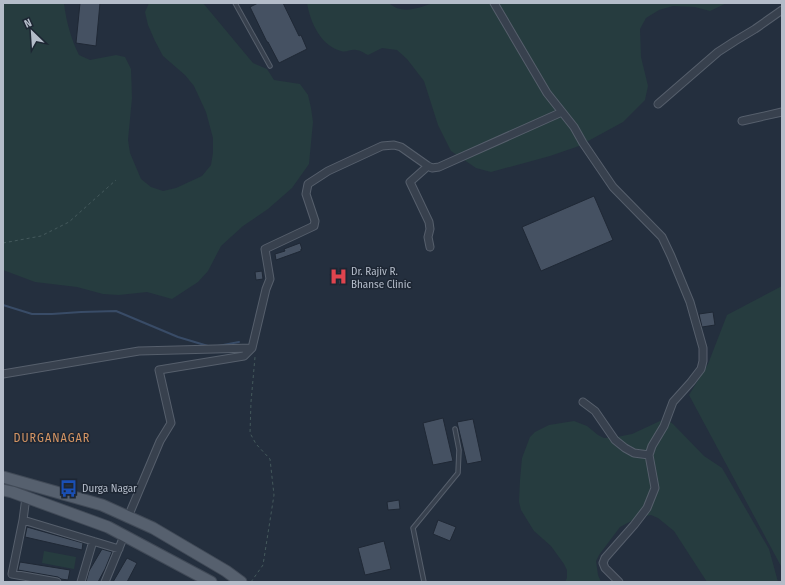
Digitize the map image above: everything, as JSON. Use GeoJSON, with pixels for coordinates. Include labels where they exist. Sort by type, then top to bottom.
{"type":"FeatureCollection","features":[{"type":"Feature","properties":{"kind":"main road"},"geometry":{"type":"LineString","coordinates":[[3,476],[102,505],[153,528],[226,571],[241,582]]}},
{"type":"Feature","properties":{"kind":"main road"},"geometry":{"type":"LineString","coordinates":[[3,490],[108,527],[211,582]]}},
{"type":"Feature","properties":{"kind":"street"},"geometry":{"type":"LineString","coordinates":[[494,3],[547,93],[574,127],[613,187],[662,237],[690,302],[703,348],[703,361],[701,368],[674,402],[664,426],[652,446],[649,455],[655,488],[652,498],[647,508],[605,558],[603,563],[605,568],[619,582]]}},
{"type":"Feature","properties":{"kind":"street"},"geometry":{"type":"LineString","coordinates":[[658,104],[718,52],[756,29],[782,10]]}},
{"type":"Feature","properties":{"kind":"street"},"geometry":{"type":"LineString","coordinates":[[128,517],[160,440],[171,423],[159,370],[244,356],[252,348],[266,289],[270,279],[265,249],[314,226],[315,221],[306,194],[308,184],[328,171],[382,146],[394,145],[401,147],[428,166],[432,168],[440,167],[562,112]]}},
{"type":"Feature","properties":{"kind":"street"},"geometry":{"type":"LineString","coordinates":[[742,121],[782,112]]}},
{"type":"Feature","properties":{"kind":"street"},"geometry":{"type":"LineString","coordinates":[[428,166],[410,182],[429,222],[430,229],[428,237],[430,247]]}},
{"type":"Feature","properties":{"kind":"street"},"geometry":{"type":"LineString","coordinates":[[3,374],[139,351],[252,348]]}},
{"type":"Feature","properties":{"kind":"street"},"geometry":{"type":"LineString","coordinates":[[583,402],[595,411],[615,440],[634,453],[649,455]]}},
{"type":"Feature","properties":{"kind":"street"},"geometry":{"type":"LineString","coordinates":[[26,497],[12,574],[58,582]]}},
{"type":"Feature","properties":{"kind":"street"},"geometry":{"type":"LineString","coordinates":[[23,520],[119,549]]}},
{"type":"Feature","properties":{"kind":"street"},"geometry":{"type":"LineString","coordinates":[[105,582],[124,536]]}},
{"type":"Feature","properties":{"kind":"street"},"geometry":{"type":"LineString","coordinates":[[81,582],[93,541]]}},
{"type":"Feature","properties":{"kind":"lane"},"geometry":{"type":"LineString","coordinates":[[235,3],[270,66]]}},
{"type":"Feature","properties":{"kind":"lane"},"geometry":{"type":"LineString","coordinates":[[424,582],[413,528],[458,473],[459,450],[455,429]]}},
{"type":"Feature","properties":{"kind":"path"},"geometry":{"type":"LineString","coordinates":[[3,243],[41,236],[69,222],[116,180]]}},
{"type":"Feature","properties":{"kind":"path"},"geometry":{"type":"LineString","coordinates":[[251,582],[263,565],[274,495],[270,459],[256,444],[250,433],[255,357],[252,348]]}},
{"type":"Feature","properties":{"kind":"green space"},"geometry":{"type":"Polygon","coordinates":[[[3,3],[64,3],[69,30],[79,55],[90,60],[116,55],[125,57],[131,69],[132,98],[128,140],[130,153],[141,179],[151,187],[163,191],[176,188],[202,176],[211,165],[213,138],[206,112],[194,86],[185,75],[163,56],[155,41],[148,25],[145,12],[149,3],[203,3],[253,63],[267,69],[274,80],[300,84],[308,95],[313,122],[309,164],[292,188],[268,209],[243,226],[221,246],[208,271],[198,282],[172,299],[147,292],[119,295],[103,294],[77,287],[35,282],[3,270],[3,3]]]}},
{"type":"Feature","properties":{"kind":"green space"},"geometry":{"type":"Polygon","coordinates":[[[307,3],[389,3],[394,7],[405,10],[433,3],[727,3],[710,11],[695,7],[673,6],[659,10],[646,18],[640,29],[641,57],[648,86],[645,100],[623,122],[579,146],[550,156],[491,172],[476,168],[451,151],[438,125],[424,81],[407,59],[397,50],[382,48],[368,55],[358,50],[343,51],[334,48],[322,39],[311,18],[307,3]]]}},
{"type":"Feature","properties":{"kind":"green space"},"geometry":{"type":"Polygon","coordinates":[[[782,286],[782,568],[689,395],[708,364],[727,315],[782,286]]]}},
{"type":"Feature","properties":{"kind":"green space"},"geometry":{"type":"Polygon","coordinates":[[[667,420],[673,424],[704,456],[722,468],[769,549],[778,582],[707,582],[674,531],[658,518],[651,515],[639,517],[620,527],[599,555],[596,561],[598,575],[601,582],[565,582],[567,578],[567,570],[564,564],[551,546],[534,531],[521,510],[519,502],[522,458],[530,437],[535,432],[549,425],[574,421],[587,426],[604,438],[612,438],[632,434],[660,421],[667,420]]]}},
{"type":"Feature","properties":{"kind":"green space"},"geometry":{"type":"Polygon","coordinates":[[[44,551],[76,557],[74,569],[42,563],[44,551]]]}},
{"type":"Feature","properties":{"kind":"building"},"geometry":{"type":"Polygon","coordinates":[[[80,3],[100,3],[96,46],[76,43],[80,3]]]}},
{"type":"Feature","properties":{"kind":"building"},"geometry":{"type":"Polygon","coordinates":[[[258,3],[283,3],[307,49],[279,63],[250,7],[258,3]]]}},
{"type":"Feature","properties":{"kind":"building"},"geometry":{"type":"Polygon","coordinates":[[[594,196],[613,240],[541,271],[522,227],[594,196]]]}},
{"type":"Feature","properties":{"kind":"building"},"geometry":{"type":"Polygon","coordinates":[[[300,243],[302,249],[301,251],[276,260],[275,254],[285,251],[284,249],[300,243]]]}},
{"type":"Feature","properties":{"kind":"building"},"geometry":{"type":"Polygon","coordinates":[[[262,271],[263,279],[256,280],[255,272],[262,271]]]}},
{"type":"Feature","properties":{"kind":"building"},"geometry":{"type":"Polygon","coordinates":[[[343,271],[346,283],[339,285],[338,279],[332,281],[330,274],[343,271]]]}},
{"type":"Feature","properties":{"kind":"building"},"geometry":{"type":"Polygon","coordinates":[[[713,312],[715,325],[702,327],[699,314],[713,312]]]}},
{"type":"Feature","properties":{"kind":"building"},"geometry":{"type":"Polygon","coordinates":[[[443,418],[453,461],[433,465],[423,423],[443,418]]]}},
{"type":"Feature","properties":{"kind":"building"},"geometry":{"type":"Polygon","coordinates":[[[473,419],[482,461],[467,464],[457,422],[473,419]]]}},
{"type":"Feature","properties":{"kind":"building"},"geometry":{"type":"Polygon","coordinates":[[[399,500],[400,509],[388,510],[387,502],[399,500]]]}},
{"type":"Feature","properties":{"kind":"building"},"geometry":{"type":"Polygon","coordinates":[[[438,520],[456,527],[450,541],[433,534],[438,520]]]}},
{"type":"Feature","properties":{"kind":"building"},"geometry":{"type":"Polygon","coordinates":[[[27,527],[83,543],[82,550],[25,537],[27,527]]]}},
{"type":"Feature","properties":{"kind":"building"},"geometry":{"type":"Polygon","coordinates":[[[384,541],[391,569],[365,575],[358,548],[384,541]]]}},
{"type":"Feature","properties":{"kind":"building"},"geometry":{"type":"Polygon","coordinates":[[[102,549],[112,552],[105,569],[98,582],[86,582],[89,571],[102,549]]]}},
{"type":"Feature","properties":{"kind":"building"},"geometry":{"type":"Polygon","coordinates":[[[127,558],[137,563],[127,582],[113,582],[127,558]]]}},
{"type":"Feature","properties":{"kind":"building"},"geometry":{"type":"Polygon","coordinates":[[[20,562],[70,570],[68,580],[18,570],[20,562]]]}},
{"type":"Feature","properties":{"kind":"waterway"},"geometry":{"type":"LineString","coordinates":[[3,305],[32,314],[116,311],[178,337],[208,346]]}},
{"type":"Feature","properties":{"kind":"waterway"},"geometry":{"type":"LineString","coordinates":[[218,346],[239,342]]}},
{"type":"Feature","properties":{"kind":"place","name":"Dr. Rajiv R. Bhanse Clinic"},"geometry":{"type":"Point","coordinates":[338,277]}},
{"type":"Feature","properties":{"kind":"place","name":"Durga Nagar"},"geometry":{"type":"Point","coordinates":[69,488]}},
{"type":"Feature","properties":{"kind":"district","name":"DURGANAGAR"},"geometry":{"type":"Point","coordinates":[52,438]}}]}
